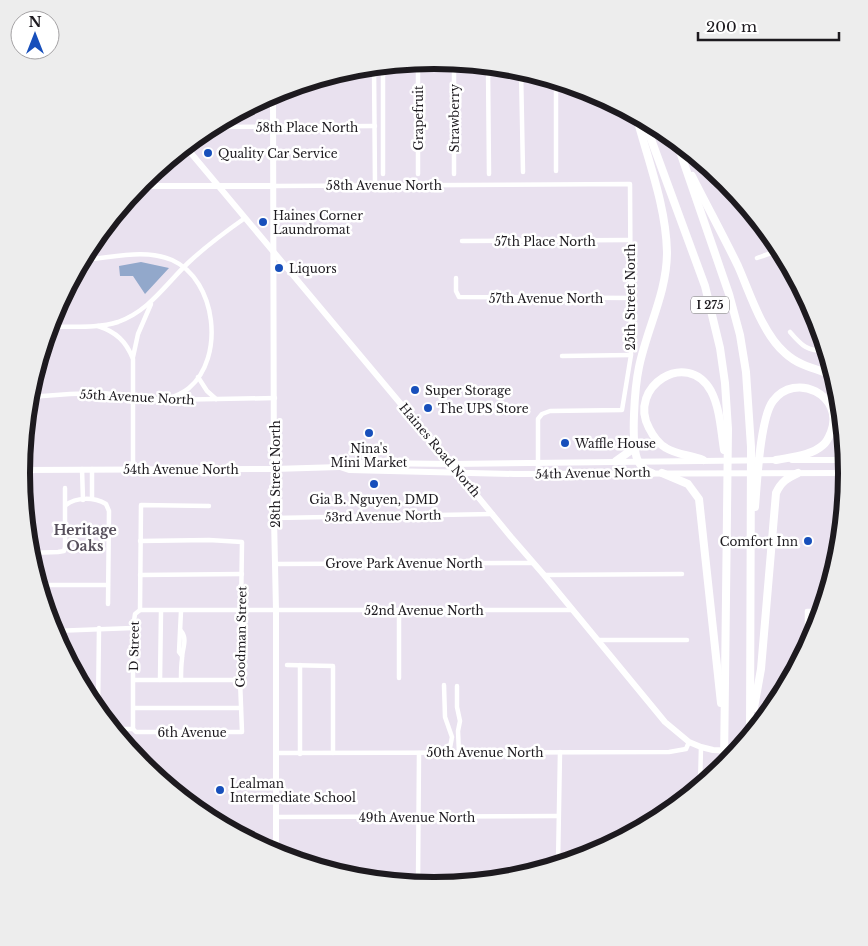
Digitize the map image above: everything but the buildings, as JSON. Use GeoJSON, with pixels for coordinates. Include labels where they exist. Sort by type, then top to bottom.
{"type":"FeatureCollection","features":[{"type":"Feature","properties":{"kind":"highway"},"geometry":{"type":"LineString","coordinates":[[639,125],[659,200],[666,237],[667,254],[664,283],[636,380],[634,443],[638,461],[643,468],[652,473]]}},
{"type":"Feature","properties":{"kind":"highway","name":"I 275"},"geometry":{"type":"LineString","coordinates":[[648,131],[705,286],[718,339],[725,383],[728,429],[724,755]]}},
{"type":"Feature","properties":{"kind":"highway","name":"I 275"},"geometry":{"type":"LineString","coordinates":[[680,152],[729,294],[744,355],[750,424],[750,725]]}},
{"type":"Feature","properties":{"kind":"highway"},"geometry":{"type":"LineString","coordinates":[[683,155],[738,266],[752,300],[773,339],[779,348],[796,362],[812,369],[825,372]]}},
{"type":"Feature","properties":{"kind":"highway"},"geometry":{"type":"LineString","coordinates":[[702,460],[666,448],[659,442],[647,424],[645,412],[648,393],[659,379],[666,375],[682,372],[694,375],[705,383],[713,396],[717,405],[724,449],[727,501]]}},
{"type":"Feature","properties":{"kind":"highway"},"geometry":{"type":"LineString","coordinates":[[750,556],[764,424],[769,408],[778,396],[786,390],[808,388],[819,393],[827,400],[833,410],[834,420],[828,439],[824,445],[812,453],[776,460]]}},
{"type":"Feature","properties":{"kind":"highway"},"geometry":{"type":"LineString","coordinates":[[616,461],[630,451],[634,443]]}},
{"type":"Feature","properties":{"kind":"highway"},"geometry":{"type":"LineString","coordinates":[[662,473],[688,484],[698,499],[716,674],[724,727]]}},
{"type":"Feature","properties":{"kind":"highway"},"geometry":{"type":"LineString","coordinates":[[751,723],[761,669],[776,493],[786,478],[798,473]]}},
{"type":"Feature","properties":{"kind":"street","name":"Grapefruit"},"geometry":{"type":"LineString","coordinates":[[418,70],[418,174]]}},
{"type":"Feature","properties":{"kind":"street","name":"Strawberry"},"geometry":{"type":"LineString","coordinates":[[454,70],[454,174]]}},
{"type":"Feature","properties":{"kind":"street"},"geometry":{"type":"LineString","coordinates":[[383,72],[383,174]]}},
{"type":"Feature","properties":{"kind":"street"},"geometry":{"type":"LineString","coordinates":[[488,72],[489,174]]}},
{"type":"Feature","properties":{"kind":"street"},"geometry":{"type":"LineString","coordinates":[[374,73],[375,185]]}},
{"type":"Feature","properties":{"kind":"street"},"geometry":{"type":"LineString","coordinates":[[521,79],[523,172]]}},
{"type":"Feature","properties":{"kind":"street"},"geometry":{"type":"LineString","coordinates":[[556,88],[556,171]]}},
{"type":"Feature","properties":{"kind":"street","name":"28th Street North"},"geometry":{"type":"LineString","coordinates":[[273,103],[276,845]]}},
{"type":"Feature","properties":{"kind":"street","name":"58th Place North"},"geometry":{"type":"LineString","coordinates":[[225,128],[375,126]]}},
{"type":"Feature","properties":{"kind":"street","name":"Haines Road North"},"geometry":{"type":"LineString","coordinates":[[189,151],[665,722],[689,742],[701,747]]}},
{"type":"Feature","properties":{"kind":"street","name":"58th Avenue North"},"geometry":{"type":"LineString","coordinates":[[149,186],[630,184]]}},
{"type":"Feature","properties":{"kind":"street","name":"25th Street North"},"geometry":{"type":"LineString","coordinates":[[538,462],[538,419],[542,414],[550,411],[622,410],[630,355],[630,184]]}},
{"type":"Feature","properties":{"kind":"street"},"geometry":{"type":"LineString","coordinates":[[57,327],[96,326],[118,322],[129,317],[152,302],[203,249],[245,218]]}},
{"type":"Feature","properties":{"kind":"street","name":"57th Place North"},"geometry":{"type":"LineString","coordinates":[[462,241],[630,240]]}},
{"type":"Feature","properties":{"kind":"street"},"geometry":{"type":"LineString","coordinates":[[757,258],[772,253]]}},
{"type":"Feature","properties":{"kind":"street"},"geometry":{"type":"LineString","coordinates":[[92,259],[151,254],[175,261],[192,274],[205,294],[212,325],[204,367],[189,388],[165,400]]}},
{"type":"Feature","properties":{"kind":"street","name":"57th Avenue North"},"geometry":{"type":"LineString","coordinates":[[456,278],[457,295],[462,297],[631,298]]}},
{"type":"Feature","properties":{"kind":"street"},"geometry":{"type":"LineString","coordinates":[[132,359],[138,334],[152,302]]}},
{"type":"Feature","properties":{"kind":"street"},"geometry":{"type":"LineString","coordinates":[[96,326],[122,338],[130,351],[133,397],[133,469]]}},
{"type":"Feature","properties":{"kind":"street"},"geometry":{"type":"LineString","coordinates":[[790,332],[802,346],[807,349],[819,350]]}},
{"type":"Feature","properties":{"kind":"street"},"geometry":{"type":"LineString","coordinates":[[562,356],[630,355]]}},
{"type":"Feature","properties":{"kind":"street"},"geometry":{"type":"LineString","coordinates":[[198,377],[207,391],[216,399]]}},
{"type":"Feature","properties":{"kind":"street","name":"55th Avenue North"},"geometry":{"type":"LineString","coordinates":[[38,396],[104,393],[165,400],[275,398]]}},
{"type":"Feature","properties":{"kind":"street","name":"54th Avenue North"},"geometry":{"type":"LineString","coordinates":[[340,467],[349,463],[451,464],[837,458]]}},
{"type":"Feature","properties":{"kind":"street"},"geometry":{"type":"LineString","coordinates":[[538,462],[538,474]]}},
{"type":"Feature","properties":{"kind":"street","name":"54th Avenue North"},"geometry":{"type":"LineString","coordinates":[[30,470],[340,467],[350,470],[538,474],[838,473]]}},
{"type":"Feature","properties":{"kind":"street"},"geometry":{"type":"LineString","coordinates":[[82,470],[83,500]]}},
{"type":"Feature","properties":{"kind":"street"},"geometry":{"type":"LineString","coordinates":[[92,470],[92,499]]}},
{"type":"Feature","properties":{"kind":"street"},"geometry":{"type":"LineString","coordinates":[[38,553],[64,550],[65,488]]}},
{"type":"Feature","properties":{"kind":"street"},"geometry":{"type":"LineString","coordinates":[[66,505],[72,500],[92,499],[106,504],[109,511],[108,604]]}},
{"type":"Feature","properties":{"kind":"street","name":"D Street"},"geometry":{"type":"LineString","coordinates":[[133,729],[133,628],[135,614],[140,610],[141,505],[208,506]]}},
{"type":"Feature","properties":{"kind":"street","name":"53rd Avenue North"},"geometry":{"type":"LineString","coordinates":[[274,518],[493,514]]}},
{"type":"Feature","properties":{"kind":"street","name":"Goodman Street"},"geometry":{"type":"LineString","coordinates":[[140,541],[208,540],[242,542],[240,680],[242,732]]}},
{"type":"Feature","properties":{"kind":"street","name":"Grove Park Avenue North"},"geometry":{"type":"LineString","coordinates":[[275,564],[533,563]]}},
{"type":"Feature","properties":{"kind":"street"},"geometry":{"type":"LineString","coordinates":[[140,575],[242,574]]}},
{"type":"Feature","properties":{"kind":"street"},"geometry":{"type":"LineString","coordinates":[[544,575],[682,574]]}},
{"type":"Feature","properties":{"kind":"street"},"geometry":{"type":"LineString","coordinates":[[46,585],[108,585]]}},
{"type":"Feature","properties":{"kind":"street","name":"52nd Avenue North"},"geometry":{"type":"LineString","coordinates":[[140,610],[572,610]]}},
{"type":"Feature","properties":{"kind":"street"},"geometry":{"type":"LineString","coordinates":[[399,610],[399,678]]}},
{"type":"Feature","properties":{"kind":"street"},"geometry":{"type":"LineString","coordinates":[[160,680],[161,611]]}},
{"type":"Feature","properties":{"kind":"street"},"geometry":{"type":"LineString","coordinates":[[181,611],[181,631],[184,638],[181,680]]}},
{"type":"Feature","properties":{"kind":"street"},"geometry":{"type":"LineString","coordinates":[[807,628],[807,611],[814,611]]}},
{"type":"Feature","properties":{"kind":"street"},"geometry":{"type":"LineString","coordinates":[[98,697],[99,628]]}},
{"type":"Feature","properties":{"kind":"street"},"geometry":{"type":"LineString","coordinates":[[62,630],[133,628]]}},
{"type":"Feature","properties":{"kind":"street"},"geometry":{"type":"LineString","coordinates":[[597,640],[686,640]]}},
{"type":"Feature","properties":{"kind":"street"},"geometry":{"type":"LineString","coordinates":[[287,666],[334,666],[333,753]]}},
{"type":"Feature","properties":{"kind":"street"},"geometry":{"type":"LineString","coordinates":[[300,666],[300,754]]}},
{"type":"Feature","properties":{"kind":"street"},"geometry":{"type":"LineString","coordinates":[[134,680],[240,680]]}},
{"type":"Feature","properties":{"kind":"street"},"geometry":{"type":"LineString","coordinates":[[444,685],[445,717],[452,737],[449,753]]}},
{"type":"Feature","properties":{"kind":"street"},"geometry":{"type":"LineString","coordinates":[[457,686],[457,707],[460,721],[458,731],[459,753]]}},
{"type":"Feature","properties":{"kind":"street"},"geometry":{"type":"LineString","coordinates":[[134,708],[241,708]]}},
{"type":"Feature","properties":{"kind":"street","name":"6th Avenue"},"geometry":{"type":"LineString","coordinates":[[122,729],[133,729],[136,732],[242,732]]}},
{"type":"Feature","properties":{"kind":"street","name":"50th Avenue North"},"geometry":{"type":"LineString","coordinates":[[276,753],[669,752],[686,748],[689,742]]}},
{"type":"Feature","properties":{"kind":"street"},"geometry":{"type":"LineString","coordinates":[[700,777],[701,747],[728,751]]}},
{"type":"Feature","properties":{"kind":"street"},"geometry":{"type":"LineString","coordinates":[[558,858],[560,752]]}},
{"type":"Feature","properties":{"kind":"street"},"geometry":{"type":"LineString","coordinates":[[418,876],[419,753]]}},
{"type":"Feature","properties":{"kind":"street","name":"49th Avenue North"},"geometry":{"type":"LineString","coordinates":[[276,817],[558,816]]}},
{"type":"Feature","properties":{"kind":"water"},"geometry":{"type":"Polygon","coordinates":[[[141,262],[169,268],[145,294],[133,276],[120,276],[119,266],[141,262]]]}},
{"type":"Feature","properties":{"kind":"place","name":"Quality Car Service"},"geometry":{"type":"Point","coordinates":[208,153]}},
{"type":"Feature","properties":{"kind":"place","name":"Haines Corner Laundromat"},"geometry":{"type":"Point","coordinates":[263,222]}},
{"type":"Feature","properties":{"kind":"place","name":"Liquors"},"geometry":{"type":"Point","coordinates":[279,268]}},
{"type":"Feature","properties":{"kind":"place","name":"Super Storage"},"geometry":{"type":"Point","coordinates":[415,390]}},
{"type":"Feature","properties":{"kind":"place","name":"The UPS Store"},"geometry":{"type":"Point","coordinates":[428,408]}},
{"type":"Feature","properties":{"kind":"place","name":"Nina's Mini Market"},"geometry":{"type":"Point","coordinates":[369,433]}},
{"type":"Feature","properties":{"kind":"place","name":"Waffle House"},"geometry":{"type":"Point","coordinates":[565,443]}},
{"type":"Feature","properties":{"kind":"place","name":"Gia B. Nguyen, DMD"},"geometry":{"type":"Point","coordinates":[374,484]}},
{"type":"Feature","properties":{"kind":"place","name":"Comfort Inn"},"geometry":{"type":"Point","coordinates":[808,541]}},
{"type":"Feature","properties":{"kind":"place","name":"Lealman Intermediate School"},"geometry":{"type":"Point","coordinates":[220,790]}},
{"type":"Feature","properties":{"kind":"district","name":"Heritage Oaks"},"geometry":{"type":"Point","coordinates":[85,538]}}]}
